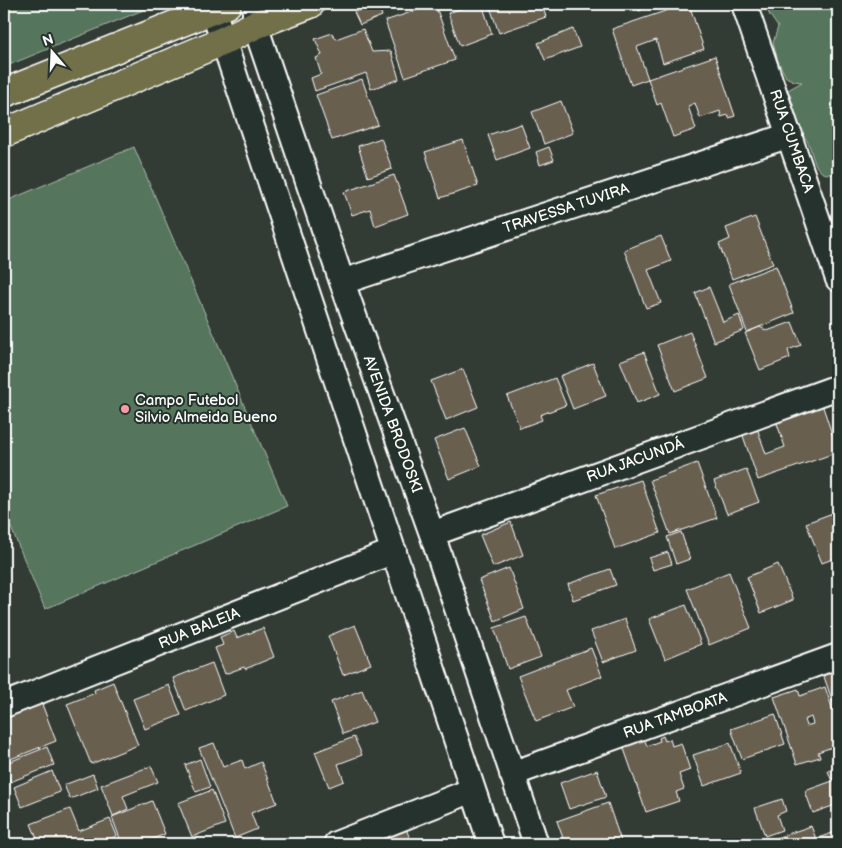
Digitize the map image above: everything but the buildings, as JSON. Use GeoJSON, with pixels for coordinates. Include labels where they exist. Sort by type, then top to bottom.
{"type":"FeatureCollection","features":[{"type":"Feature","properties":{"kind":"main road"},"geometry":{"type":"LineString","coordinates":[[4,132],[223,41],[254,14],[310,4]]}},
{"type":"Feature","properties":{"kind":"main road"},"geometry":{"type":"LineString","coordinates":[[4,93],[217,6]]}},
{"type":"Feature","properties":{"kind":"street","name":"RUA CUMBACA"},"geometry":{"type":"LineString","coordinates":[[744,4],[838,279]]}},
{"type":"Feature","properties":{"kind":"street"},"geometry":{"type":"LineString","coordinates":[[217,6],[223,41],[492,844]]}},
{"type":"Feature","properties":{"kind":"street","name":"AVENIDA BRODOSKI"},"geometry":{"type":"LineString","coordinates":[[254,14],[342,282],[432,534],[536,844]]}},
{"type":"Feature","properties":{"kind":"street","name":"TRAVESSA TUVIRA"},"geometry":{"type":"LineString","coordinates":[[342,282],[790,135]]}},
{"type":"Feature","properties":{"kind":"street","name":"RUA JACUNDÁ"},"geometry":{"type":"LineString","coordinates":[[432,534],[838,387]]}},
{"type":"Feature","properties":{"kind":"street","name":"RUA BALEIA"},"geometry":{"type":"LineString","coordinates":[[4,705],[394,551]]}},
{"type":"Feature","properties":{"kind":"street","name":"RUA TAMBOATA"},"geometry":{"type":"LineString","coordinates":[[512,774],[838,656]]}},
{"type":"Feature","properties":{"kind":"street"},"geometry":{"type":"LineString","coordinates":[[336,844],[473,790]]}},
{"type":"Feature","properties":{"kind":"green space"},"geometry":{"type":"Polygon","coordinates":[[[4,4],[158,4],[4,67],[4,4]]]}},
{"type":"Feature","properties":{"kind":"green space"},"geometry":{"type":"Polygon","coordinates":[[[766,4],[838,4],[838,173],[830,174],[820,171],[808,143],[798,128],[788,90],[802,82],[786,77],[778,61],[773,43],[778,27],[769,14],[766,4]]]}},
{"type":"Feature","properties":{"kind":"green space","name":"Campo Futebol Silvio Almeida Bueno"},"geometry":{"type":"Polygon","coordinates":[[[134,147],[287,506],[45,609],[4,511],[4,202],[134,147]]]}},
{"type":"Feature","properties":{"kind":"place","name":"Campo Futebol Silvio Almeida Bueno"},"geometry":{"type":"Point","coordinates":[125,409]}}]}
